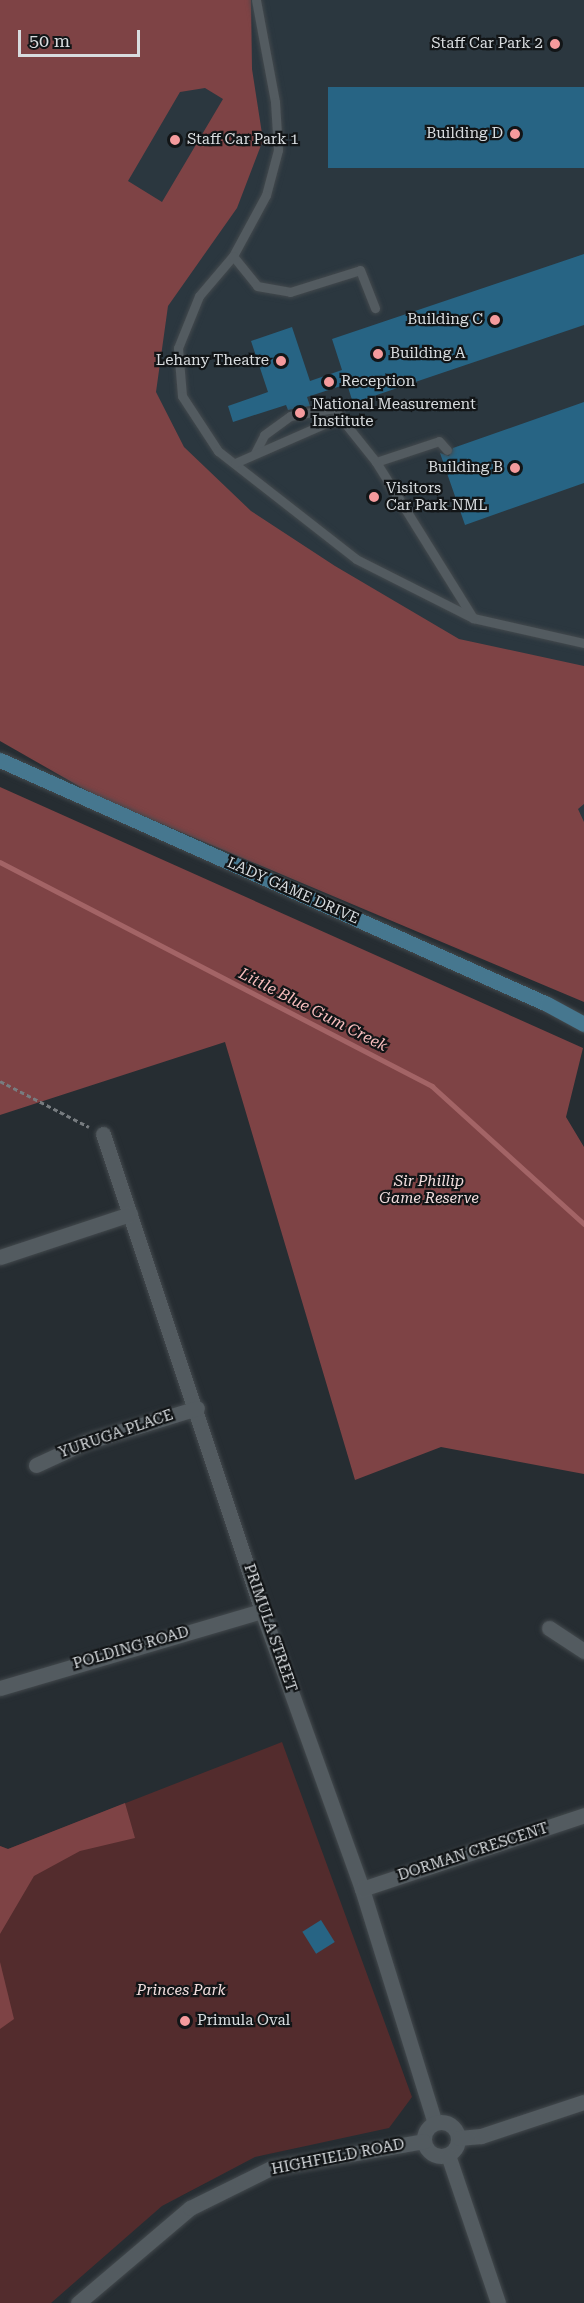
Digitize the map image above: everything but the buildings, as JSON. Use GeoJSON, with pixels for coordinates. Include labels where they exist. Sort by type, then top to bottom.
{"type":"FeatureCollection","features":[{"type":"Feature","properties":{"kind":"main road","name":"LADY GAME DRIVE"},"geometry":{"type":"LineString","coordinates":[[0,760],[547,1004],[584,1024]]}},
{"type":"Feature","properties":{"kind":"street","name":"PRIMULA STREET"},"geometry":{"type":"LineString","coordinates":[[103,1134],[197,1408],[262,1611],[362,1889],[435,2123]]}},
{"type":"Feature","properties":{"kind":"street"},"geometry":{"type":"LineString","coordinates":[[0,1257],[130,1214]]}},
{"type":"Feature","properties":{"kind":"street","name":"YURUGA PLACE"},"geometry":{"type":"LineString","coordinates":[[36,1465],[86,1442],[197,1408]]}},
{"type":"Feature","properties":{"kind":"street","name":"POLDING ROAD"},"geometry":{"type":"LineString","coordinates":[[0,1688],[262,1611]]}},
{"type":"Feature","properties":{"kind":"street"},"geometry":{"type":"LineString","coordinates":[[549,1628],[584,1652]]}},
{"type":"Feature","properties":{"kind":"street","name":"DORMAN CRESCENT"},"geometry":{"type":"LineString","coordinates":[[362,1889],[584,1815]]}},
{"type":"Feature","properties":{"kind":"street"},"geometry":{"type":"LineString","coordinates":[[459,2138],[490,2133],[584,2102]]}},
{"type":"Feature","properties":{"kind":"street"},"geometry":{"type":"LineString","coordinates":[[435,2123],[449,2124],[459,2138],[457,2147],[448,2155],[432,2154],[424,2141],[427,2130],[435,2123]]}},
{"type":"Feature","properties":{"kind":"street","name":"HIGHFIELD ROAD"},"geometry":{"type":"LineString","coordinates":[[78,2303],[190,2208],[271,2168],[424,2141]]}},
{"type":"Feature","properties":{"kind":"street"},"geometry":{"type":"LineString","coordinates":[[448,2155],[498,2303]]}},
{"type":"Feature","properties":{"kind":"lane"},"geometry":{"type":"LineString","coordinates":[[256,0],[275,102],[278,150],[266,195],[233,256],[199,296],[178,348],[182,396],[218,451],[356,559],[473,618],[584,643]]}},
{"type":"Feature","properties":{"kind":"lane"},"geometry":{"type":"LineString","coordinates":[[233,256],[257,286],[290,292],[360,270],[375,308]]}},
{"type":"Feature","properties":{"kind":"lane"},"geometry":{"type":"LineString","coordinates":[[255,453],[264,435],[290,416],[334,408],[376,462],[473,618]]}},
{"type":"Feature","properties":{"kind":"lane"},"geometry":{"type":"LineString","coordinates":[[235,463],[340,417]]}},
{"type":"Feature","properties":{"kind":"lane"},"geometry":{"type":"LineString","coordinates":[[376,462],[439,441],[447,450]]}},
{"type":"Feature","properties":{"kind":"path"},"geometry":{"type":"LineString","coordinates":[[0,1081],[103,1134]]}},
{"type":"Feature","properties":{"kind":"shaded area","name":"National Measurement Institute"},"geometry":{"type":"Polygon","coordinates":[[[147,0],[584,0],[584,984],[189,792],[0,153],[147,0]]]}},
{"type":"Feature","properties":{"kind":"green space"},"geometry":{"type":"Polygon","coordinates":[[[0,0],[251,0],[252,69],[263,140],[237,208],[168,306],[156,392],[184,447],[251,511],[335,566],[459,639],[584,666],[584,804],[578,809],[584,822],[584,1002],[98,797],[0,741],[0,0]],[[205,88],[180,92],[128,181],[162,202],[223,99],[205,88]]]}},
{"type":"Feature","properties":{"kind":"green space","name":"Sir Phillip Game Reserve"},"geometry":{"type":"Polygon","coordinates":[[[0,787],[583,1048],[566,1117],[584,1147],[584,1474],[441,1447],[355,1480],[225,1042],[0,1115],[0,787]]]}},
{"type":"Feature","properties":{"kind":"green space","name":"Princes Park"},"geometry":{"type":"Polygon","coordinates":[[[282,1742],[412,2097],[389,2128],[255,2157],[162,2206],[51,2303],[0,2303],[0,1846],[8,1849],[282,1742]]]}},
{"type":"Feature","properties":{"kind":"green space"},"geometry":{"type":"Polygon","coordinates":[[[125,1803],[135,1838],[80,1851],[34,1876],[0,1934],[0,1846],[8,1849],[125,1803]]]}},
{"type":"Feature","properties":{"kind":"green space"},"geometry":{"type":"Polygon","coordinates":[[[0,1962],[14,2019],[0,2029],[0,1962]]]}},
{"type":"Feature","properties":{"kind":"waterway","name":"Little Blue Gum Creek"},"geometry":{"type":"LineString","coordinates":[[0,862],[432,1086],[584,1224]]}},
{"type":"Feature","properties":{"kind":"place","name":"Staff Car Park 2"},"geometry":{"type":"Point","coordinates":[555,44]}},
{"type":"Feature","properties":{"kind":"place","name":"Building D"},"geometry":{"type":"Point","coordinates":[515,134]}},
{"type":"Feature","properties":{"kind":"place","name":"Staff Car Park 1"},"geometry":{"type":"Point","coordinates":[175,140]}},
{"type":"Feature","properties":{"kind":"place","name":"Building C"},"geometry":{"type":"Point","coordinates":[495,320]}},
{"type":"Feature","properties":{"kind":"place","name":"Building A"},"geometry":{"type":"Point","coordinates":[378,354]}},
{"type":"Feature","properties":{"kind":"place","name":"Lehany Theatre"},"geometry":{"type":"Point","coordinates":[281,361]}},
{"type":"Feature","properties":{"kind":"place","name":"Reception"},"geometry":{"type":"Point","coordinates":[329,382]}},
{"type":"Feature","properties":{"kind":"place","name":"National Measurement Institute"},"geometry":{"type":"Point","coordinates":[300,413]}},
{"type":"Feature","properties":{"kind":"place","name":"Building B"},"geometry":{"type":"Point","coordinates":[515,468]}},
{"type":"Feature","properties":{"kind":"place","name":"Visitors Car Park NML"},"geometry":{"type":"Point","coordinates":[374,497]}},
{"type":"Feature","properties":{"kind":"place","name":"Primula Oval"},"geometry":{"type":"Point","coordinates":[185,2021]}}]}
